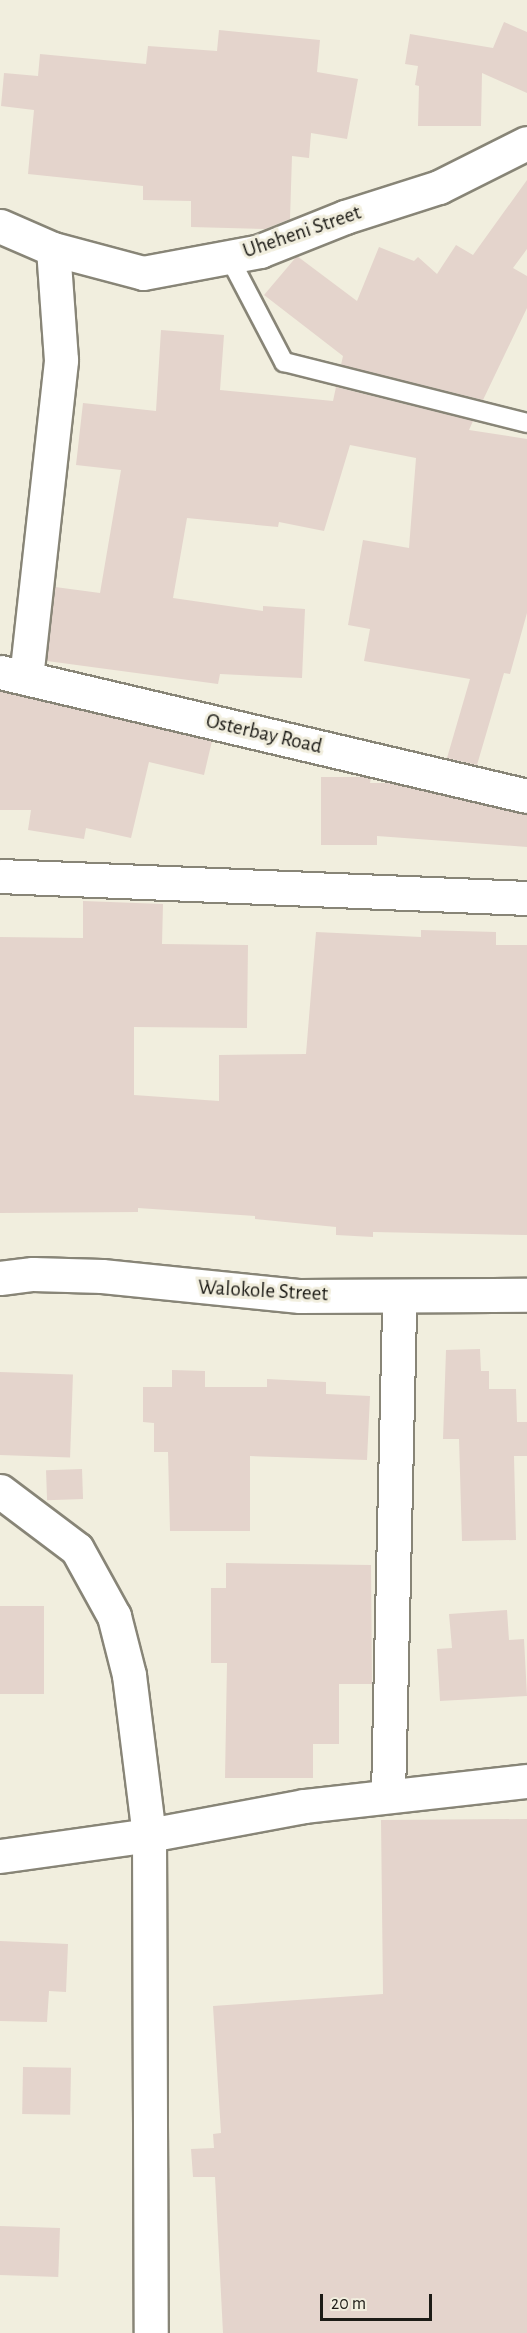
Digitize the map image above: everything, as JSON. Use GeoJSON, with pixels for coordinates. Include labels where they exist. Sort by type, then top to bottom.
{"type":"FeatureCollection","features":[{"type":"Feature","properties":{"kind":"street","name":"Uheheni Street"},"geometry":{"type":"LineString","coordinates":[[0,226],[53,249],[143,273],[260,251],[345,217],[439,187],[527,143]]}},
{"type":"Feature","properties":{"kind":"street"},"geometry":{"type":"LineString","coordinates":[[13,675],[61,360],[53,249]]}},
{"type":"Feature","properties":{"kind":"street","name":"Osterbay Road"},"geometry":{"type":"LineString","coordinates":[[13,675],[527,796]]}},
{"type":"Feature","properties":{"kind":"street"},"geometry":{"type":"LineString","coordinates":[[0,876],[527,898]]}},
{"type":"Feature","properties":{"kind":"street","name":"Walokole Street"},"geometry":{"type":"LineString","coordinates":[[0,1278],[33,1274],[102,1276],[300,1296],[527,1295]]}},
{"type":"Feature","properties":{"kind":"street"},"geometry":{"type":"LineString","coordinates":[[388,1795],[399,1296]]}},
{"type":"Feature","properties":{"kind":"street"},"geometry":{"type":"LineString","coordinates":[[0,1491],[77,1548],[114,1616],[129,1675],[149,1835],[151,2333]]}},
{"type":"Feature","properties":{"kind":"street"},"geometry":{"type":"LineString","coordinates":[[0,1856],[149,1835],[388,1795],[527,1781]]}},
{"type":"Feature","properties":{"kind":"lane"},"geometry":{"type":"LineString","coordinates":[[229,257],[284,362],[527,423]]}},
{"type":"Feature","properties":{"kind":"building"},"geometry":{"type":"Polygon","coordinates":[[[504,22],[527,32],[527,93],[482,73],[481,126],[418,126],[419,86],[415,85],[418,66],[405,64],[410,34],[493,48],[504,22]]]}},
{"type":"Feature","properties":{"kind":"building"},"geometry":{"type":"Polygon","coordinates":[[[219,30],[320,40],[317,72],[358,79],[347,139],[311,133],[309,158],[292,156],[290,219],[265,229],[191,227],[191,201],[143,200],[143,186],[28,174],[34,110],[1,106],[4,73],[38,76],[40,54],[146,64],[148,46],[217,51],[219,30]]]}},
{"type":"Feature","properties":{"kind":"building"},"geometry":{"type":"Polygon","coordinates":[[[527,180],[527,249],[513,268],[527,276],[527,308],[483,400],[341,365],[343,356],[264,295],[297,256],[357,301],[379,247],[414,261],[418,257],[437,274],[456,245],[473,255],[527,180]]]}},
{"type":"Feature","properties":{"kind":"building"},"geometry":{"type":"Polygon","coordinates":[[[161,330],[224,335],[220,390],[333,401],[336,387],[473,421],[469,430],[527,439],[527,613],[510,674],[504,673],[477,765],[447,758],[470,679],[364,661],[370,629],[348,625],[363,540],[409,548],[416,458],[350,445],[324,531],[279,522],[278,527],[187,518],[173,598],[263,611],[263,606],[305,609],[302,678],[220,674],[218,684],[47,661],[55,587],[100,593],[121,470],[76,465],[83,403],[156,411],[161,330]]]}},
{"type":"Feature","properties":{"kind":"building"},"geometry":{"type":"Polygon","coordinates":[[[0,691],[212,741],[204,775],[149,762],[131,838],[86,828],[84,839],[28,830],[31,810],[0,810],[0,691]]]}},
{"type":"Feature","properties":{"kind":"building"},"geometry":{"type":"Polygon","coordinates":[[[321,777],[366,777],[371,778],[370,783],[388,783],[527,814],[527,847],[377,836],[377,845],[321,845],[321,777]]]}},
{"type":"Feature","properties":{"kind":"building"},"geometry":{"type":"Polygon","coordinates":[[[83,901],[163,904],[162,944],[248,945],[247,1028],[134,1027],[134,1095],[219,1101],[219,1055],[306,1054],[316,932],[421,937],[421,930],[496,932],[496,945],[527,945],[527,1235],[373,1232],[373,1237],[336,1235],[336,1227],[255,1219],[255,1216],[138,1208],[138,1212],[0,1213],[0,937],[83,938],[83,901]]]}},
{"type":"Feature","properties":{"kind":"building"},"geometry":{"type":"Polygon","coordinates":[[[480,1349],[481,1371],[489,1371],[489,1389],[516,1389],[517,1422],[527,1422],[527,1456],[514,1456],[516,1540],[462,1541],[459,1439],[443,1439],[446,1350],[480,1349]]]}},
{"type":"Feature","properties":{"kind":"building"},"geometry":{"type":"Polygon","coordinates":[[[172,1370],[205,1371],[205,1387],[267,1387],[267,1379],[326,1382],[326,1394],[370,1396],[367,1460],[250,1456],[250,1531],[170,1531],[168,1452],[154,1452],[154,1423],[143,1422],[143,1387],[172,1387],[172,1370]]]}},
{"type":"Feature","properties":{"kind":"building"},"geometry":{"type":"Polygon","coordinates":[[[0,1372],[73,1375],[70,1457],[0,1455],[0,1372]]]}},
{"type":"Feature","properties":{"kind":"building"},"geometry":{"type":"Polygon","coordinates":[[[82,1469],[83,1499],[47,1500],[46,1470],[82,1469]]]}},
{"type":"Feature","properties":{"kind":"building"},"geometry":{"type":"Polygon","coordinates":[[[226,1563],[371,1565],[372,1684],[339,1684],[339,1744],[313,1744],[313,1778],[225,1778],[227,1663],[211,1663],[211,1588],[226,1588],[226,1563]]]}},
{"type":"Feature","properties":{"kind":"building"},"geometry":{"type":"Polygon","coordinates":[[[0,1606],[44,1606],[44,1694],[0,1694],[0,1606]]]}},
{"type":"Feature","properties":{"kind":"building"},"geometry":{"type":"Polygon","coordinates":[[[507,1610],[509,1640],[524,1639],[527,1696],[440,1701],[437,1649],[452,1648],[449,1614],[507,1610]]]}},
{"type":"Feature","properties":{"kind":"building"},"geometry":{"type":"Polygon","coordinates":[[[527,1819],[527,2333],[223,2333],[215,2177],[193,2177],[191,2149],[214,2148],[213,2134],[221,2133],[213,2006],[383,1994],[381,1820],[527,1819]]]}},
{"type":"Feature","properties":{"kind":"building"},"geometry":{"type":"Polygon","coordinates":[[[0,1941],[68,1944],[66,1992],[49,1991],[47,2022],[0,2021],[0,1941]]]}},
{"type":"Feature","properties":{"kind":"building"},"geometry":{"type":"Polygon","coordinates":[[[23,2067],[71,2068],[70,2115],[22,2114],[23,2067]]]}},
{"type":"Feature","properties":{"kind":"building"},"geometry":{"type":"Polygon","coordinates":[[[0,2226],[60,2228],[58,2277],[0,2275],[0,2226]]]}}]}
